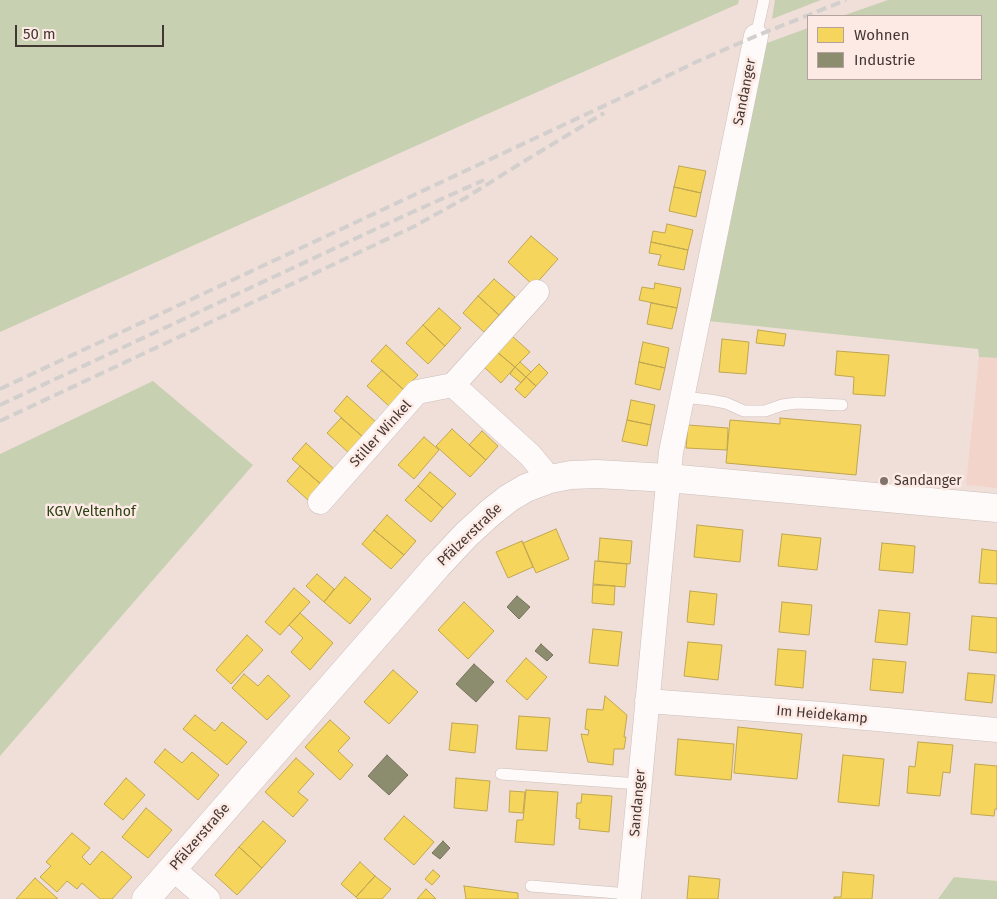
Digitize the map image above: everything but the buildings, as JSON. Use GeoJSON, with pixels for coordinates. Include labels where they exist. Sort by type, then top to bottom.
{"type":"FeatureCollection","features":[{"type":"Feature","properties":{"kind":"street","name":"Sandanger"},"geometry":{"type":"LineString","coordinates":[[629,895],[671,452],[756,36]]}},
{"type":"Feature","properties":{"kind":"street"},"geometry":{"type":"LineString","coordinates":[[537,292],[453,385],[530,455],[550,479]]}},
{"type":"Feature","properties":{"kind":"street","name":"Stiller Winkel"},"geometry":{"type":"LineString","coordinates":[[320,502],[417,392],[453,385]]}},
{"type":"Feature","properties":{"kind":"street","name":"Pfälzerstraße"},"geometry":{"type":"LineString","coordinates":[[146,899],[466,535],[509,498],[526,488],[550,479],[571,475],[597,474],[668,478],[997,508]]}},
{"type":"Feature","properties":{"kind":"street","name":"Im Heidekamp"},"geometry":{"type":"LineString","coordinates":[[647,701],[997,730]]}},
{"type":"Feature","properties":{"kind":"street"},"geometry":{"type":"LineString","coordinates":[[172,868],[208,899]]}},
{"type":"Feature","properties":{"kind":"lane","name":"Sandanger"},"geometry":{"type":"LineString","coordinates":[[756,36],[764,0]]}},
{"type":"Feature","properties":{"kind":"lane"},"geometry":{"type":"LineString","coordinates":[[682,397],[726,403],[744,411],[765,411],[782,405],[796,404],[842,405]]}},
{"type":"Feature","properties":{"kind":"lane"},"geometry":{"type":"LineString","coordinates":[[501,774],[639,784]]}},
{"type":"Feature","properties":{"kind":"lane"},"geometry":{"type":"LineString","coordinates":[[531,886],[629,895]]}},
{"type":"Feature","properties":{"kind":"shaded area"},"geometry":{"type":"Polygon","coordinates":[[[979,357],[997,358],[997,488],[966,485],[979,357]]]}},
{"type":"Feature","properties":{"kind":"green space"},"geometry":{"type":"Polygon","coordinates":[[[0,0],[739,0],[738,4],[0,332],[0,0]]]}},
{"type":"Feature","properties":{"kind":"green space"},"geometry":{"type":"Polygon","coordinates":[[[775,0],[821,0],[772,19],[775,0]]]}},
{"type":"Feature","properties":{"kind":"green space"},"geometry":{"type":"Polygon","coordinates":[[[888,0],[997,0],[997,358],[979,357],[978,349],[708,321],[767,43],[807,28],[807,80],[982,80],[982,15],[845,15],[888,0]]]}},
{"type":"Feature","properties":{"kind":"green space","name":"KGV Veltenhof"},"geometry":{"type":"Polygon","coordinates":[[[153,381],[253,465],[0,756],[0,454],[153,381]]]}},
{"type":"Feature","properties":{"kind":"green space"},"geometry":{"type":"Polygon","coordinates":[[[954,877],[997,881],[997,899],[938,899],[954,877]]]}},
{"type":"Feature","properties":{"kind":"railway"},"geometry":{"type":"LineString","coordinates":[[808,15],[846,0]]}},
{"type":"Feature","properties":{"kind":"railway"},"geometry":{"type":"LineString","coordinates":[[0,389],[696,62],[807,16]]}},
{"type":"Feature","properties":{"kind":"railway"},"geometry":{"type":"LineString","coordinates":[[0,421],[413,227],[467,197],[604,113]]}},
{"type":"Feature","properties":{"kind":"railway"},"geometry":{"type":"LineString","coordinates":[[0,405],[484,180]]}},
{"type":"Feature","properties":{"kind":"place","name":"Sandanger"},"geometry":{"type":"Point","coordinates":[884,481]}}]}
